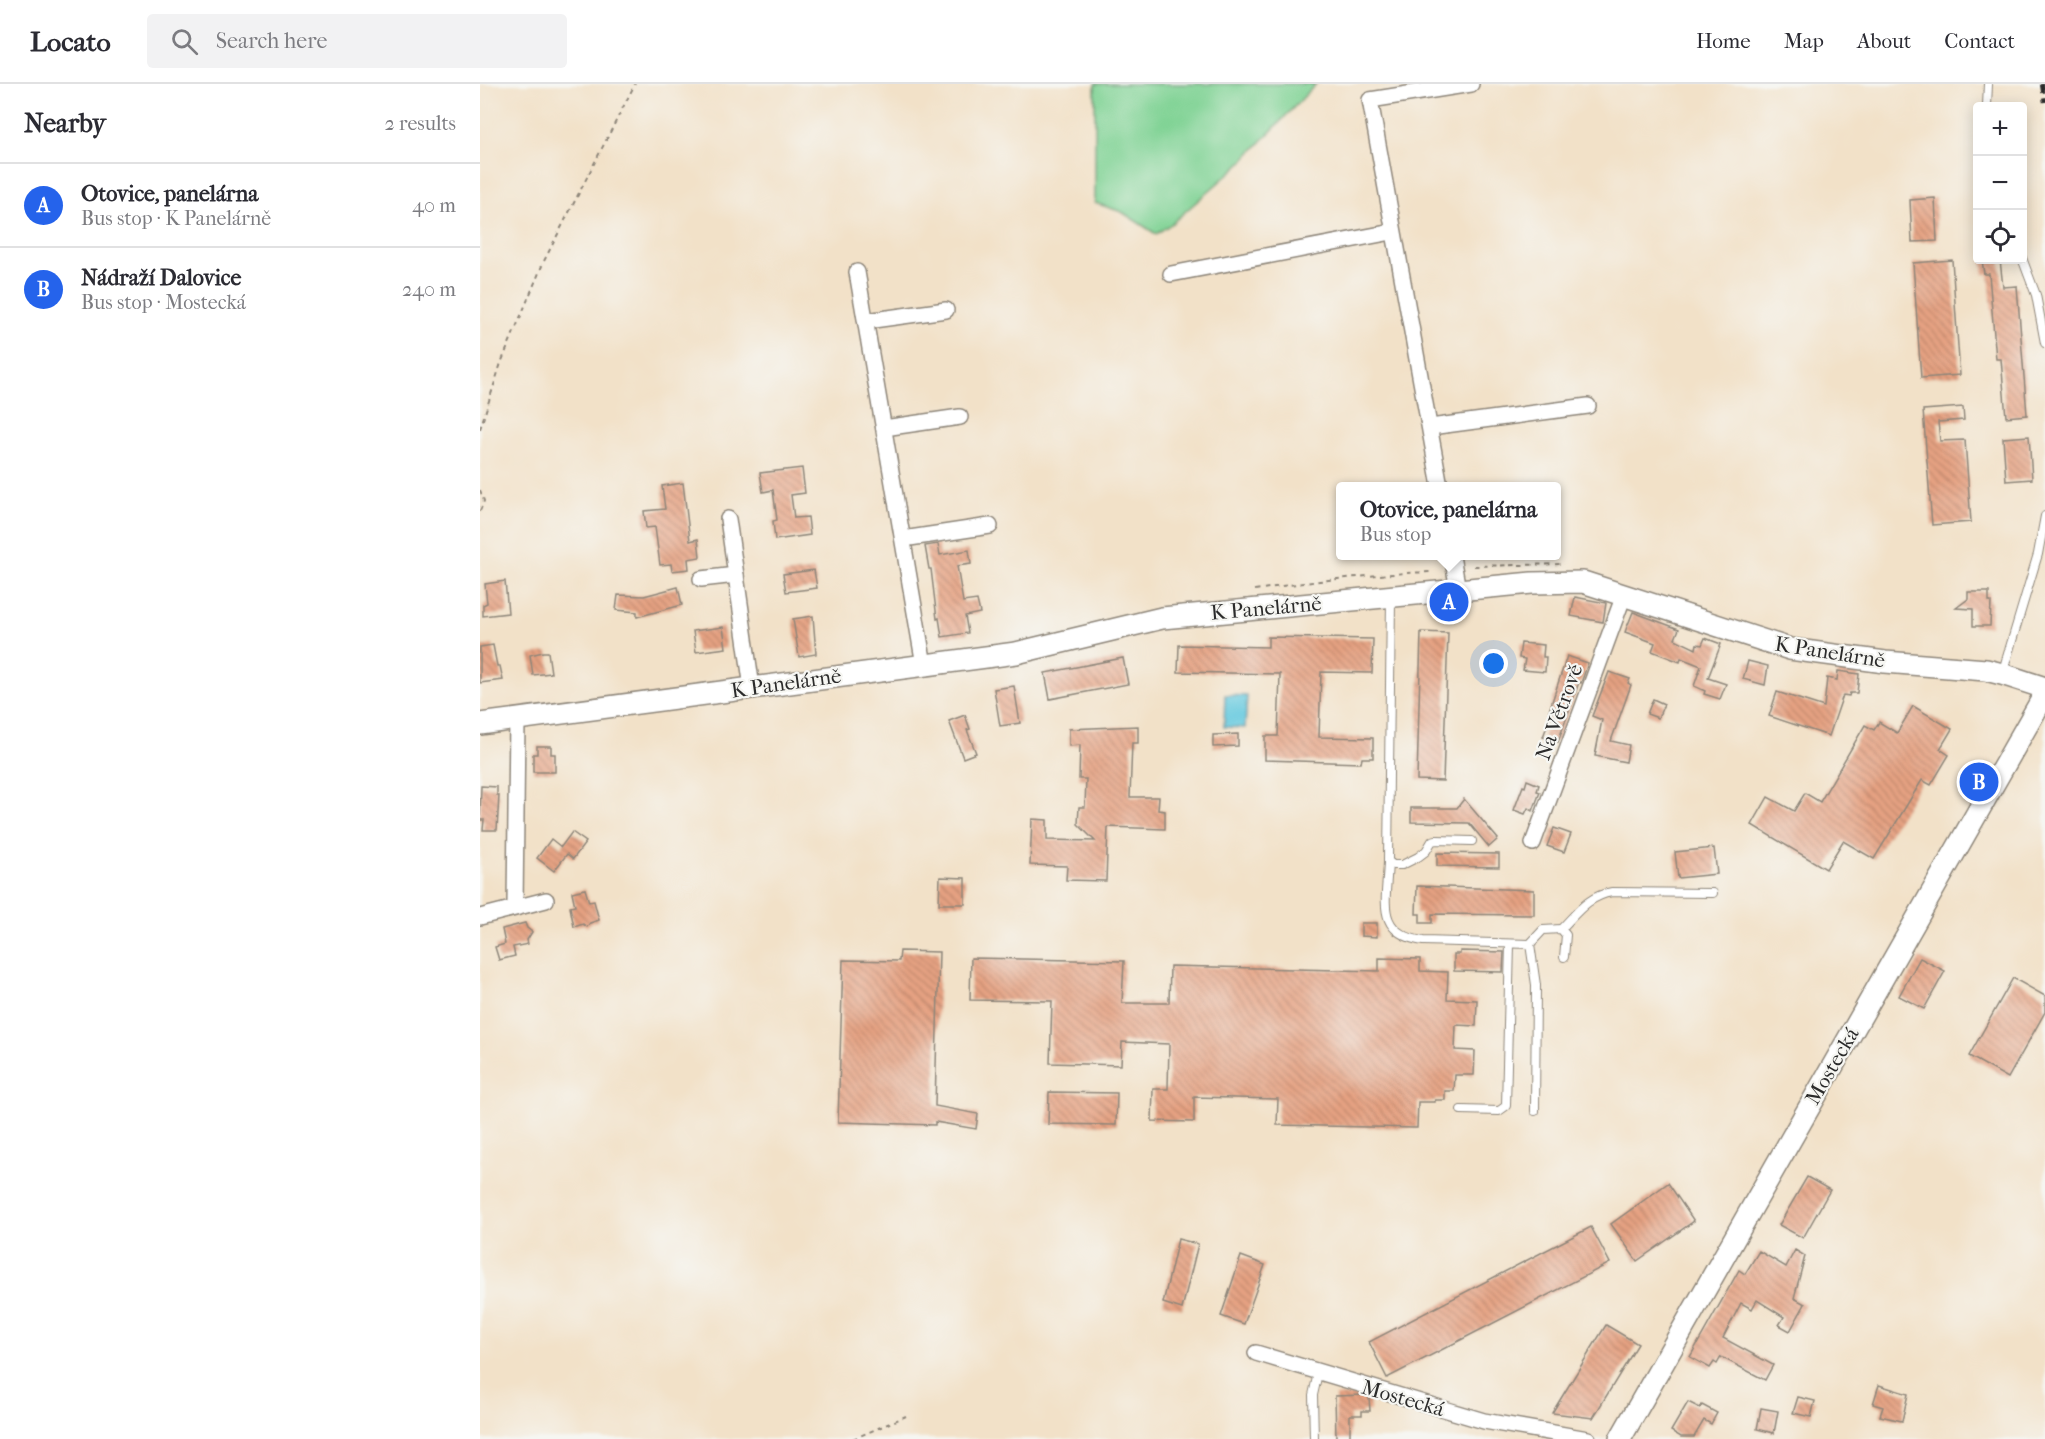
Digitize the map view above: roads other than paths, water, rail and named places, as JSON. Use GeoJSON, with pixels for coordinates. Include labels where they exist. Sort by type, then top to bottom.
{"type":"FeatureCollection","features":[{"type":"Feature","properties":{"kind":"street"},"geometry":{"type":"LineString","coordinates":[[1439,482],[1392,232],[1370,100],[1471,84]]}},
{"type":"Feature","properties":{"kind":"street"},"geometry":{"type":"LineString","coordinates":[[1171,274],[1392,232]]}},
{"type":"Feature","properties":{"kind":"street"},"geometry":{"type":"LineString","coordinates":[[857,272],[924,665]]}},
{"type":"Feature","properties":{"kind":"street"},"geometry":{"type":"LineString","coordinates":[[866,321],[946,310]]}},
{"type":"Feature","properties":{"kind":"street"},"geometry":{"type":"LineString","coordinates":[[1430,427],[1588,406]]}},
{"type":"Feature","properties":{"kind":"street"},"geometry":{"type":"LineString","coordinates":[[884,428],[960,417]]}},
{"type":"Feature","properties":{"kind":"street"},"geometry":{"type":"LineString","coordinates":[[728,519],[752,688]]}},
{"type":"Feature","properties":{"kind":"street"},"geometry":{"type":"LineString","coordinates":[[903,539],[990,526]]}},
{"type":"Feature","properties":{"kind":"street"},"geometry":{"type":"LineString","coordinates":[[1453,560],[1458,590]]}},
{"type":"Feature","properties":{"kind":"street"},"geometry":{"type":"LineString","coordinates":[[701,579],[736,575]]}},
{"type":"Feature","properties":{"kind":"street","name":"K Panelárně"},"geometry":{"type":"LineString","coordinates":[[480,724],[1016,653],[1162,618],[1532,583],[1583,582],[1790,649],[2002,674],[2045,688]]}},
{"type":"Feature","properties":{"kind":"street","name":"Na Větrově"},"geometry":{"type":"LineString","coordinates":[[1533,843],[1624,595]]}},
{"type":"Feature","properties":{"kind":"street","name":"Mostecká"},"geometry":{"type":"LineString","coordinates":[[1620,1439],[2045,694]]}},
{"type":"Feature","properties":{"kind":"street"},"geometry":{"type":"LineString","coordinates":[[515,907],[517,719]]}},
{"type":"Feature","properties":{"kind":"street"},"geometry":{"type":"LineString","coordinates":[[480,917],[546,900]]}},
{"type":"Feature","properties":{"kind":"street","name":"Mostecká"},"geometry":{"type":"LineString","coordinates":[[1256,1353],[1484,1421],[1588,1439]]}},
{"type":"Feature","properties":{"kind":"lane"},"geometry":{"type":"LineString","coordinates":[[1987,102],[1988,84]]}},
{"type":"Feature","properties":{"kind":"lane"},"geometry":{"type":"LineString","coordinates":[[2024,264],[2036,295],[2045,343]]}},
{"type":"Feature","properties":{"kind":"lane"},"geometry":{"type":"LineString","coordinates":[[2002,674],[2038,554],[2045,516]]}},
{"type":"Feature","properties":{"kind":"lane"},"geometry":{"type":"LineString","coordinates":[[1391,597],[1387,916],[1398,934],[1409,939],[1423,941],[1530,944],[1543,930],[1561,929],[1588,901],[1602,894],[1612,892],[1713,892]]}},
{"type":"Feature","properties":{"kind":"lane"},"geometry":{"type":"LineString","coordinates":[[1388,861],[1393,865],[1410,861],[1426,851],[1432,841],[1436,840],[1472,841]]}},
{"type":"Feature","properties":{"kind":"lane"},"geometry":{"type":"LineString","coordinates":[[1561,929],[1566,935],[1564,957]]}},
{"type":"Feature","properties":{"kind":"lane"},"geometry":{"type":"LineString","coordinates":[[1461,1110],[1499,1111],[1506,1106],[1510,944]]}},
{"type":"Feature","properties":{"kind":"lane"},"geometry":{"type":"LineString","coordinates":[[1530,944],[1536,985],[1535,1111]]}},
{"type":"Feature","properties":{"kind":"lane"},"geometry":{"type":"LineString","coordinates":[[1314,1439],[1313,1395],[1318,1372]]}},
{"type":"Feature","properties":{"kind":"water"},"geometry":{"type":"Polygon","coordinates":[[[1225,695],[1247,696],[1245,728],[1224,727],[1225,695]]]}},
{"type":"Feature","properties":{"kind":"railway"},"geometry":{"type":"LineString","coordinates":[[2042,84],[2045,102]]}},
{"type":"Feature","properties":{"kind":"place","name":"Otovice, panelárna"},"geometry":{"type":"Point","coordinates":[1449,602]}},
{"type":"Feature","properties":{"kind":"place","name":"Nádraží Dalovice"},"geometry":{"type":"Point","coordinates":[1979,782]}}]}
